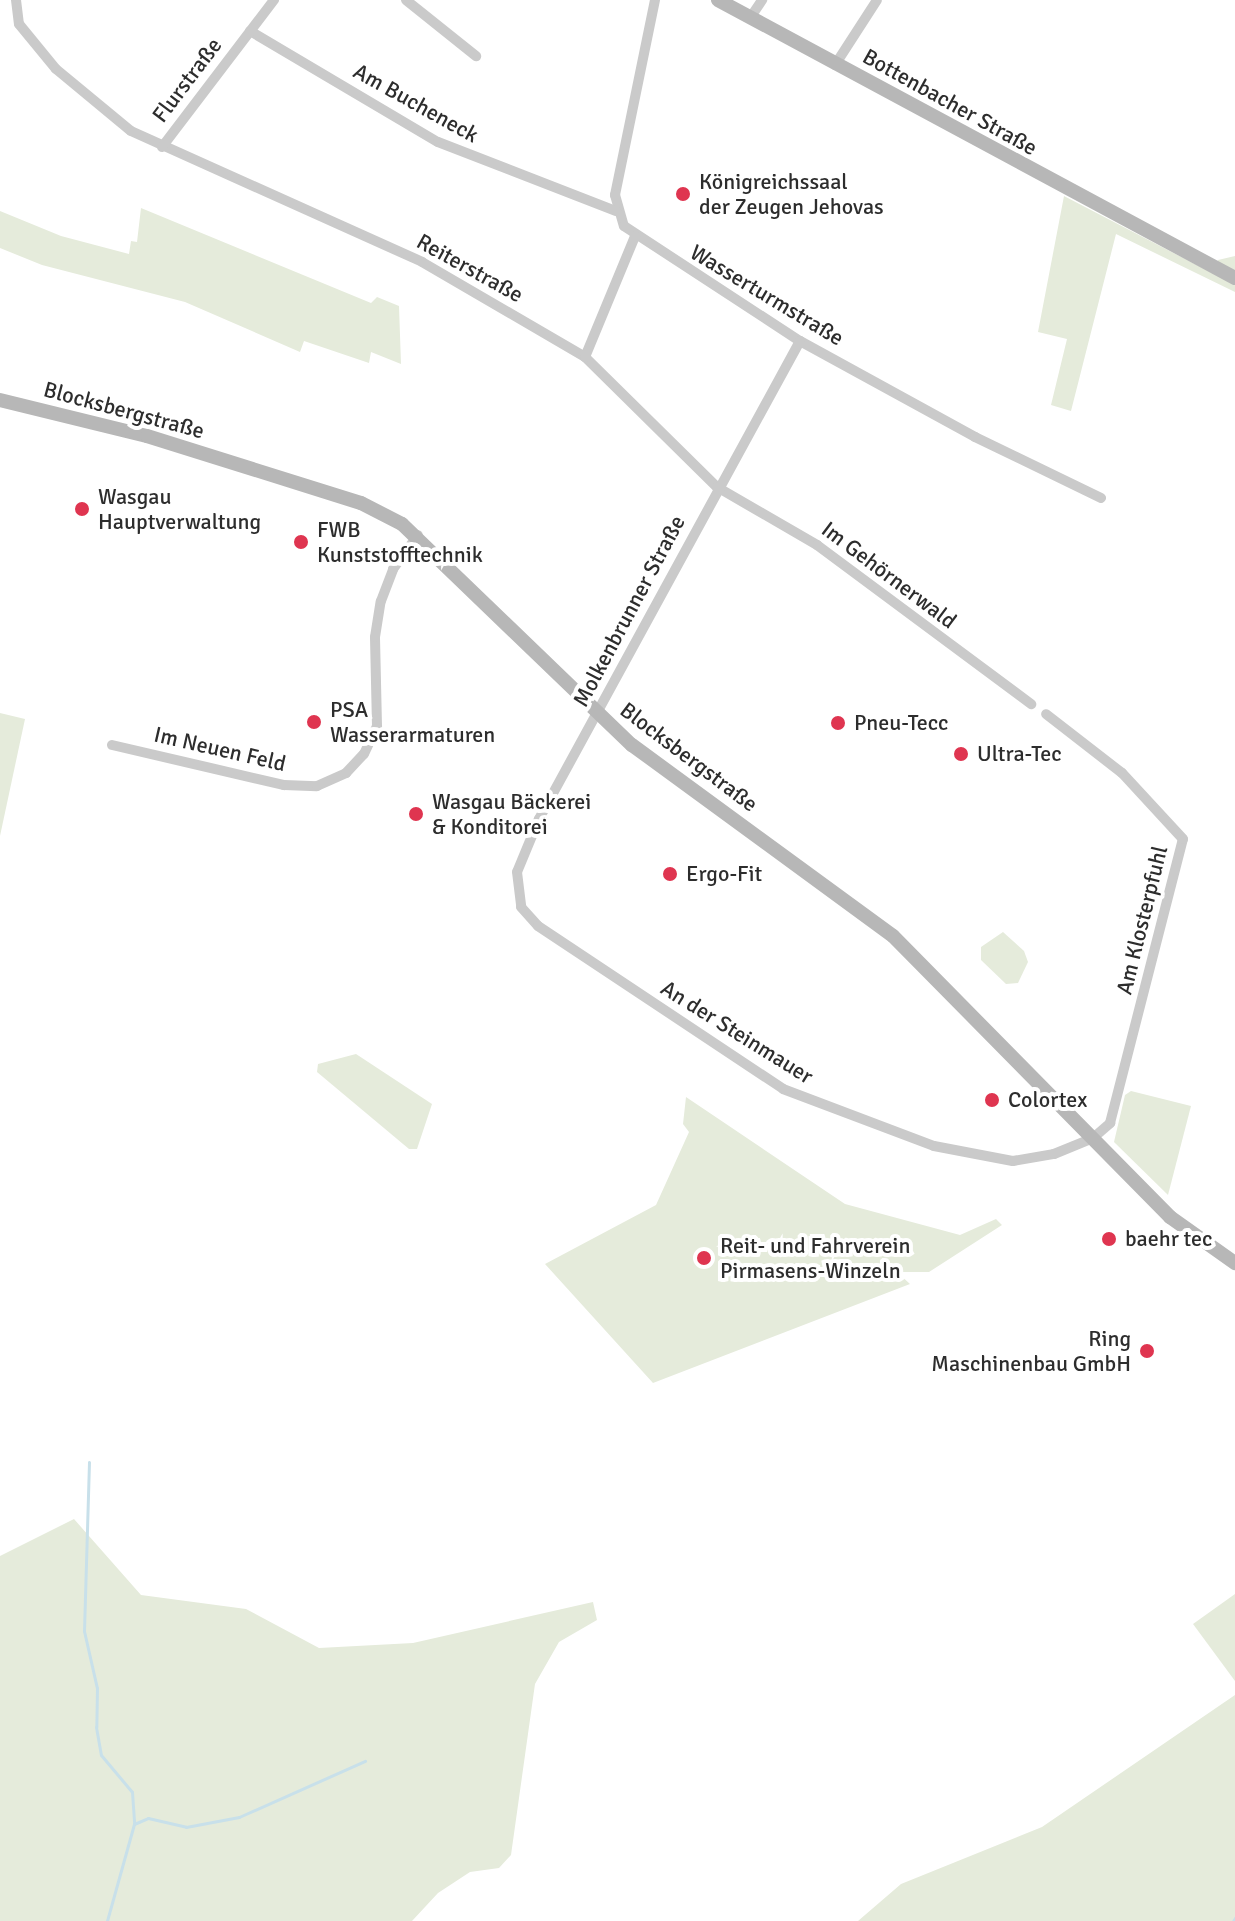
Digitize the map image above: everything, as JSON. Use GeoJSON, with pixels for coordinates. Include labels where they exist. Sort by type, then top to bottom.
{"type":"FeatureCollection","features":[{"type":"Feature","properties":{"kind":"main road","name":"Bottenbacher Straße"},"geometry":{"type":"LineString","coordinates":[[718,0],[1161,242],[1235,278]]}},
{"type":"Feature","properties":{"kind":"main road","name":"Blocksbergstraße"},"geometry":{"type":"LineString","coordinates":[[0,400],[124,429],[361,503],[418,535],[597,714],[641,752],[893,936],[1170,1217],[1235,1263]]}},
{"type":"Feature","properties":{"kind":"street","name":"Reiterstraße"},"geometry":{"type":"LineString","coordinates":[[16,0],[19,24],[56,69],[106,114],[162,147],[422,262],[585,357],[717,487]]}},
{"type":"Feature","properties":{"kind":"street","name":"Flurstraße"},"geometry":{"type":"LineString","coordinates":[[162,147],[274,0]]}},
{"type":"Feature","properties":{"kind":"street"},"geometry":{"type":"LineString","coordinates":[[406,0],[476,56]]}},
{"type":"Feature","properties":{"kind":"street"},"geometry":{"type":"LineString","coordinates":[[616,211],[615,195],[655,0]]}},
{"type":"Feature","properties":{"kind":"street"},"geometry":{"type":"LineString","coordinates":[[750,18],[762,0]]}},
{"type":"Feature","properties":{"kind":"street"},"geometry":{"type":"LineString","coordinates":[[835,65],[877,0]]}},
{"type":"Feature","properties":{"kind":"street","name":"Am Bucheneck"},"geometry":{"type":"LineString","coordinates":[[250,31],[438,142],[616,211]]}},
{"type":"Feature","properties":{"kind":"street","name":"Wasserturmstraße"},"geometry":{"type":"LineString","coordinates":[[616,211],[635,236],[800,341],[985,443],[1101,498]]}},
{"type":"Feature","properties":{"kind":"street"},"geometry":{"type":"LineString","coordinates":[[585,357],[635,236]]}},
{"type":"Feature","properties":{"kind":"street","name":"Molkenbrunner Straße"},"geometry":{"type":"LineString","coordinates":[[521,907],[517,872],[522,860],[717,487],[800,341]]}},
{"type":"Feature","properties":{"kind":"street","name":"Im Gehörnerwald"},"geometry":{"type":"LineString","coordinates":[[717,487],[817,545],[1031,704]]}},
{"type":"Feature","properties":{"kind":"street","name":"Im Neuen Feld"},"geometry":{"type":"LineString","coordinates":[[112,745],[284,785],[317,786],[346,773],[364,754],[377,726],[375,637],[381,601],[393,569],[418,535]]}},
{"type":"Feature","properties":{"kind":"street","name":"Am Klosterpfuhl"},"geometry":{"type":"LineString","coordinates":[[1046,714],[1122,773],[1183,839],[1112,1116],[1093,1138]]}},
{"type":"Feature","properties":{"kind":"street","name":"An der Steinmauer"},"geometry":{"type":"LineString","coordinates":[[521,907],[538,926],[715,1046],[783,1089],[848,1118],[934,1146],[1013,1161],[1054,1154],[1093,1138]]}},
{"type":"Feature","properties":{"kind":"green space"},"geometry":{"type":"Polygon","coordinates":[[[1064,196],[1212,273],[1218,260],[1235,256],[1235,292],[1116,234],[1071,411],[1051,405],[1067,339],[1038,332],[1064,196]]]}},
{"type":"Feature","properties":{"kind":"green space"},"geometry":{"type":"Polygon","coordinates":[[[141,208],[371,303],[377,297],[399,306],[401,364],[371,352],[369,363],[304,341],[300,352],[185,302],[42,265],[0,248],[0,211],[61,236],[129,254],[131,241],[137,242],[141,208]]]}},
{"type":"Feature","properties":{"kind":"green space"},"geometry":{"type":"Polygon","coordinates":[[[0,713],[25,719],[0,836],[0,713]]]}},
{"type":"Feature","properties":{"kind":"green space"},"geometry":{"type":"Polygon","coordinates":[[[1003,932],[1024,951],[1028,962],[1018,983],[1006,984],[981,960],[981,947],[1003,932]]]}},
{"type":"Feature","properties":{"kind":"green space"},"geometry":{"type":"Polygon","coordinates":[[[356,1054],[432,1104],[417,1149],[409,1149],[317,1072],[318,1064],[356,1054]]]}},
{"type":"Feature","properties":{"kind":"green space"},"geometry":{"type":"Polygon","coordinates":[[[1131,1091],[1191,1106],[1168,1195],[1114,1142],[1125,1095],[1131,1091]]]}},
{"type":"Feature","properties":{"kind":"green space","name":"Reit- und Fahrverein Pirmasens-Winzeln"},"geometry":{"type":"Polygon","coordinates":[[[686,1097],[845,1204],[960,1235],[996,1219],[1002,1225],[929,1272],[897,1272],[910,1284],[653,1383],[545,1264],[656,1205],[689,1132],[683,1124],[686,1097]]]}},
{"type":"Feature","properties":{"kind":"green space"},"geometry":{"type":"Polygon","coordinates":[[[74,1519],[141,1595],[246,1609],[319,1648],[413,1643],[593,1602],[597,1620],[559,1642],[535,1684],[511,1855],[499,1868],[470,1872],[438,1893],[412,1921],[0,1921],[0,1556],[74,1519]]]}},
{"type":"Feature","properties":{"kind":"green space"},"geometry":{"type":"Polygon","coordinates":[[[1235,1594],[1235,1681],[1193,1624],[1235,1594]]]}},
{"type":"Feature","properties":{"kind":"green space"},"geometry":{"type":"Polygon","coordinates":[[[1235,1695],[1235,1921],[858,1921],[901,1884],[1042,1827],[1235,1695]]]}},
{"type":"Feature","properties":{"kind":"waterway"},"geometry":{"type":"LineString","coordinates":[[89,1462],[84,1631],[97,1688],[96,1727],[101,1755],[132,1792],[134,1824],[107,1921]]}},
{"type":"Feature","properties":{"kind":"waterway"},"geometry":{"type":"LineString","coordinates":[[134,1824],[148,1818],[186,1827],[239,1817],[365,1761]]}},
{"type":"Feature","properties":{"kind":"place","name":"Königreichssaal der Zeugen Jehovas"},"geometry":{"type":"Point","coordinates":[683,194]}},
{"type":"Feature","properties":{"kind":"place","name":"Wasgau Hauptverwaltung"},"geometry":{"type":"Point","coordinates":[82,509]}},
{"type":"Feature","properties":{"kind":"place","name":"FWB Kunststofftechnik"},"geometry":{"type":"Point","coordinates":[301,542]}},
{"type":"Feature","properties":{"kind":"place","name":"PSA Wasserarmaturen"},"geometry":{"type":"Point","coordinates":[314,722]}},
{"type":"Feature","properties":{"kind":"place","name":"Pneu-Tecc"},"geometry":{"type":"Point","coordinates":[838,723]}},
{"type":"Feature","properties":{"kind":"place","name":"Ultra-Tec"},"geometry":{"type":"Point","coordinates":[961,754]}},
{"type":"Feature","properties":{"kind":"place","name":"Wasgau Bäckerei & Konditorei"},"geometry":{"type":"Point","coordinates":[416,814]}},
{"type":"Feature","properties":{"kind":"place","name":"Ergo-Fit"},"geometry":{"type":"Point","coordinates":[670,874]}},
{"type":"Feature","properties":{"kind":"place","name":"Colortex"},"geometry":{"type":"Point","coordinates":[992,1100]}},
{"type":"Feature","properties":{"kind":"place","name":"baehr tec"},"geometry":{"type":"Point","coordinates":[1109,1239]}},
{"type":"Feature","properties":{"kind":"place","name":"Reit- und Fahrverein Pirmasens-Winzeln"},"geometry":{"type":"Point","coordinates":[704,1258]}},
{"type":"Feature","properties":{"kind":"place","name":"Ring Maschinenbau GmbH"},"geometry":{"type":"Point","coordinates":[1147,1351]}}]}
